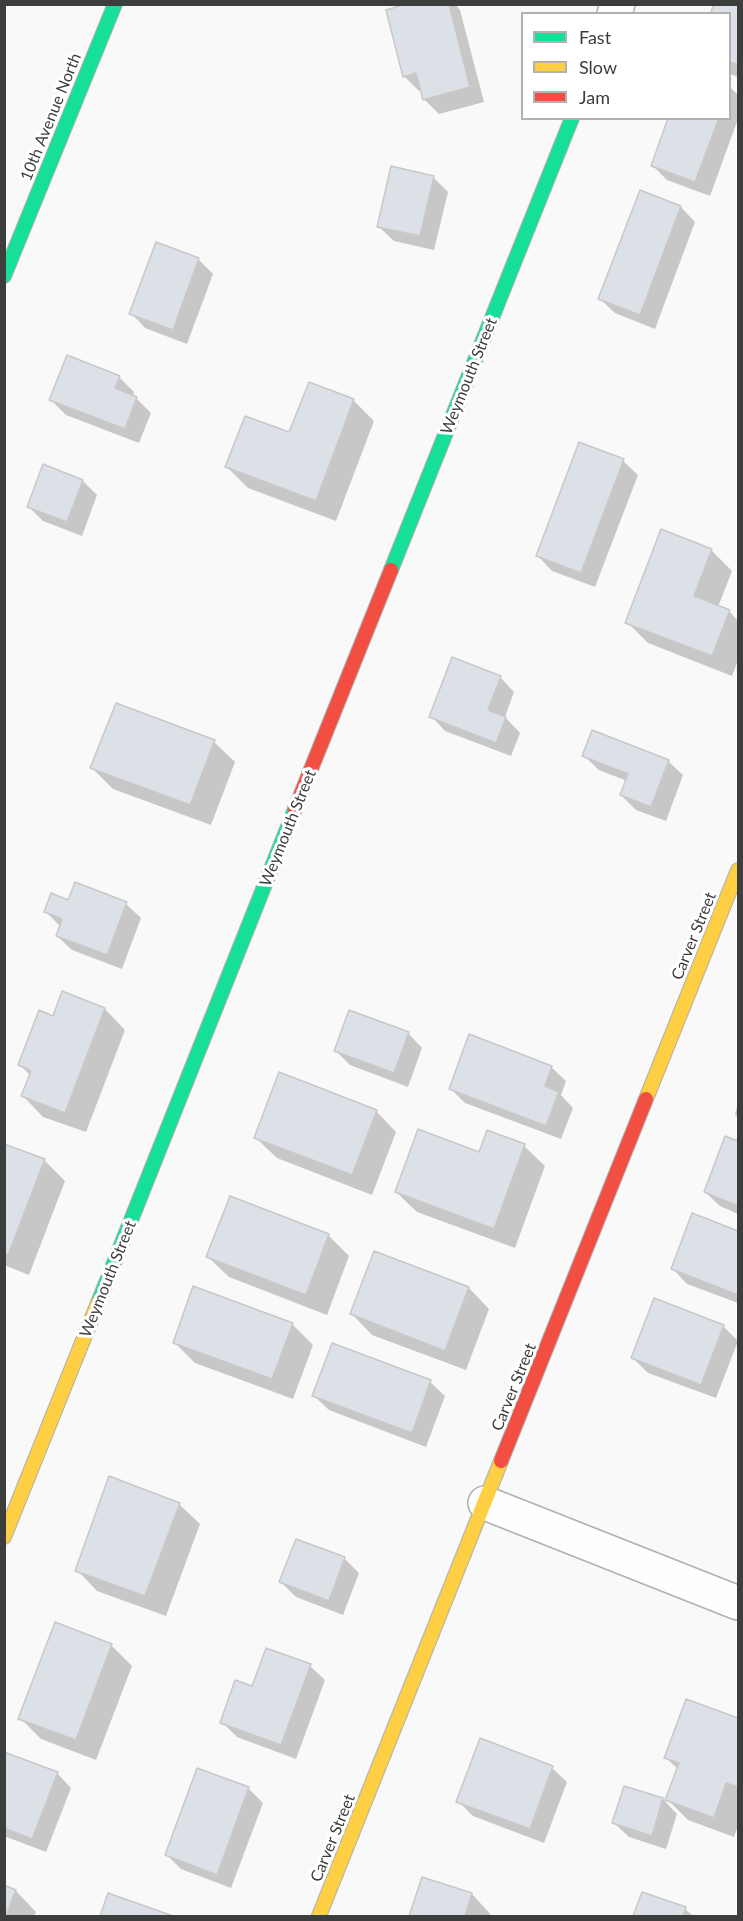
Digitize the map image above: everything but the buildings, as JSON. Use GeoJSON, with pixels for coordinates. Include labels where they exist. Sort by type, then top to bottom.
{"type":"FeatureCollection","features":[{"type":"Feature","properties":{"kind":"street","name":"10th Avenue North"},"geometry":{"type":"LineString","coordinates":[[4,276],[115,4]]}},
{"type":"Feature","properties":{"kind":"street","name":"Weymouth Street"},"geometry":{"type":"LineString","coordinates":[[4,1537],[571,120]]}},
{"type":"Feature","properties":{"kind":"street","name":"Carver Street"},"geometry":{"type":"LineString","coordinates":[[319,1917],[738,870]]}},
{"type":"Feature","properties":{"kind":"street"},"geometry":{"type":"LineString","coordinates":[[485,1503],[738,1603]]}},
{"type":"Feature","properties":{"kind":"traffic: fast"},"geometry":{"type":"LineString","coordinates":[[4,276],[115,4]]}},
{"type":"Feature","properties":{"kind":"traffic: fast"},"geometry":{"type":"LineString","coordinates":[[391,570],[571,120]]}},
{"type":"Feature","properties":{"kind":"traffic: fast"},"geometry":{"type":"LineString","coordinates":[[98,1303],[295,809]]}},
{"type":"Feature","properties":{"kind":"traffic: slow"},"geometry":{"type":"LineString","coordinates":[[646,1099],[738,870]]}},
{"type":"Feature","properties":{"kind":"traffic: slow"},"geometry":{"type":"LineString","coordinates":[[4,1537],[98,1303]]}},
{"type":"Feature","properties":{"kind":"traffic: slow"},"geometry":{"type":"LineString","coordinates":[[319,1916],[501,1461]]}},
{"type":"Feature","properties":{"kind":"traffic: jam"},"geometry":{"type":"LineString","coordinates":[[295,809],[391,570]]}},
{"type":"Feature","properties":{"kind":"traffic: jam"},"geometry":{"type":"LineString","coordinates":[[501,1461],[646,1099]]}}]}
